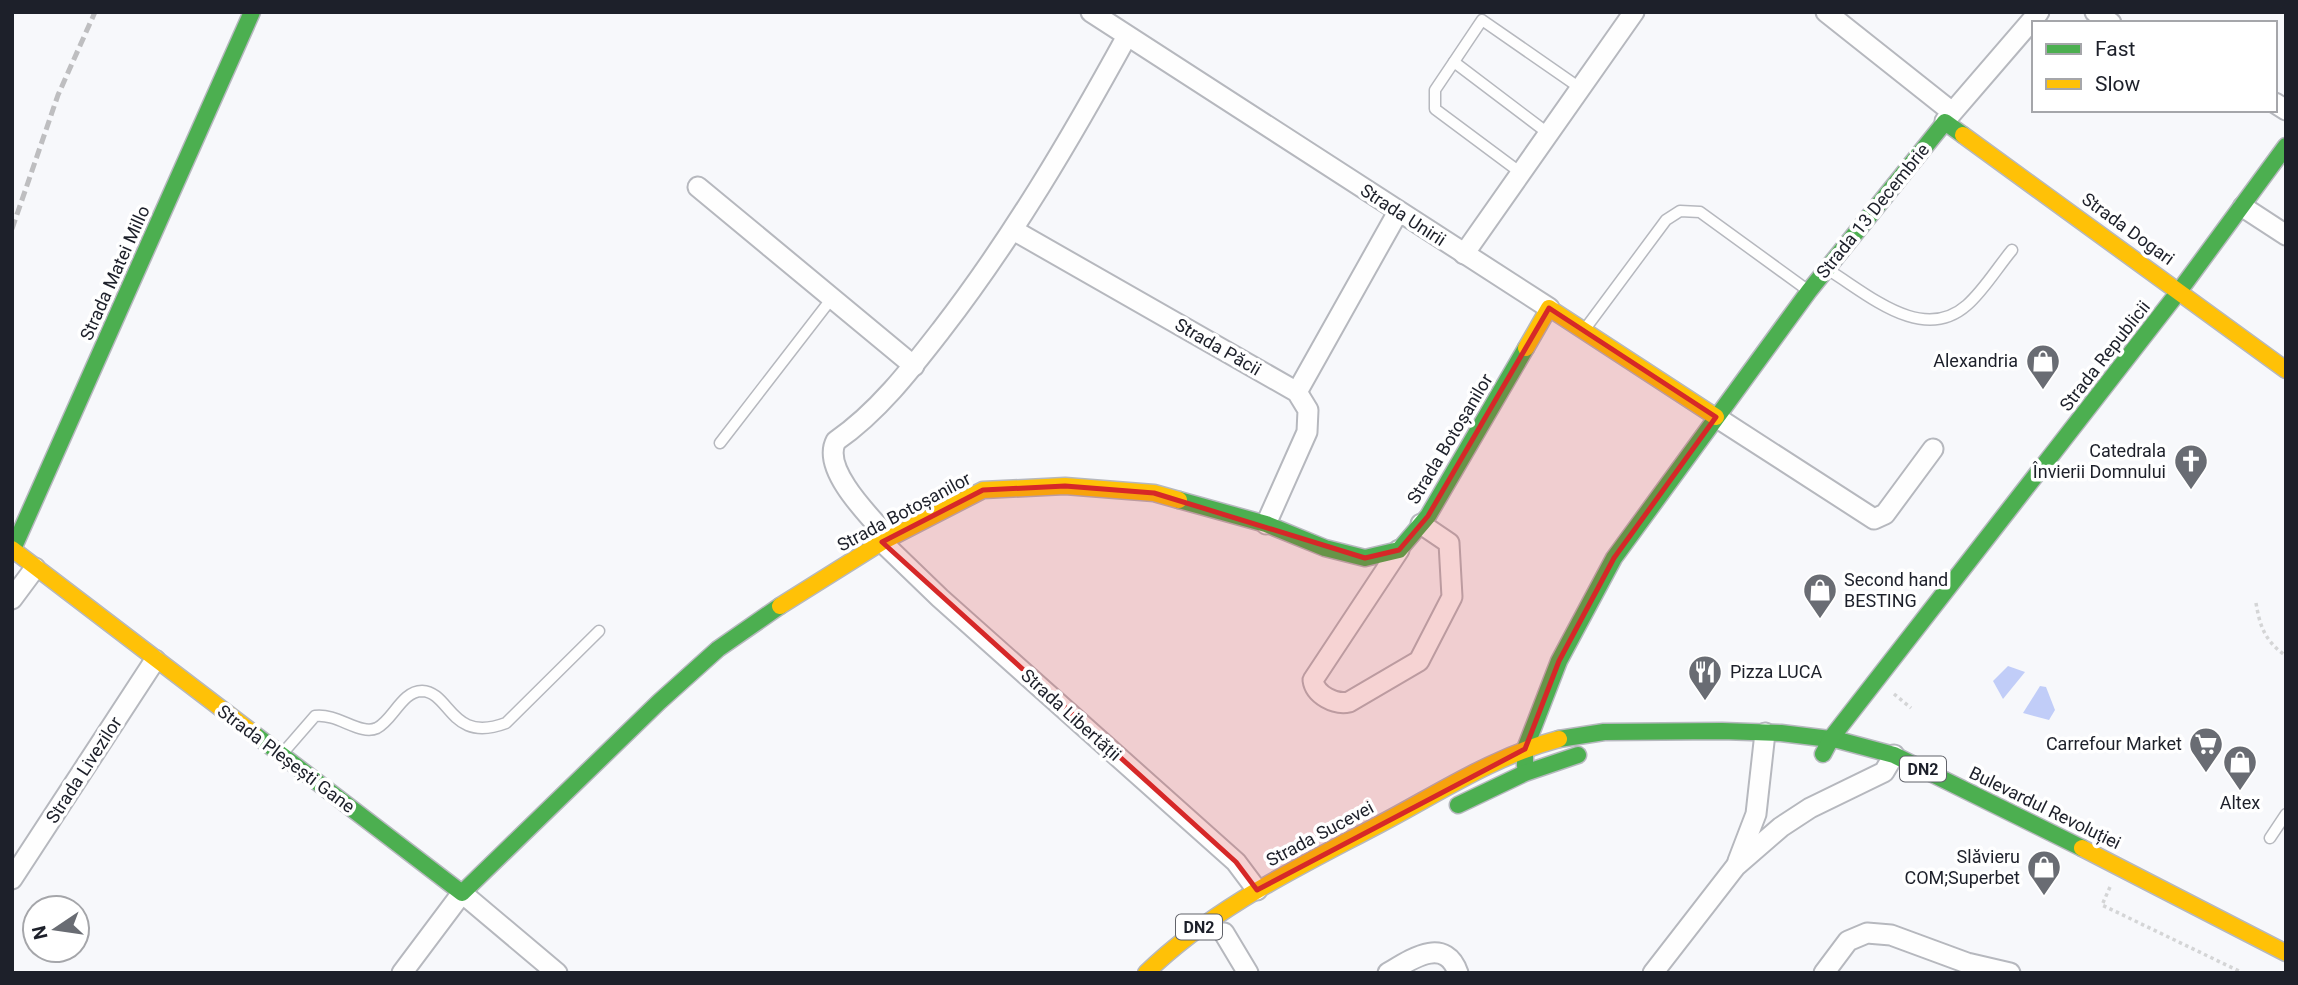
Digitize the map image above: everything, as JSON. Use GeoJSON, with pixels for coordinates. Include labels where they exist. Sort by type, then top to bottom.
{"type":"FeatureCollection","features":[{"type":"Feature","properties":{"kind":"street","name":"Strada Matei Millo"},"geometry":{"type":"LineString","coordinates":[[13,549],[253,12]]}},
{"type":"Feature","properties":{"kind":"street","name":"Strada Unirii"},"geometry":{"type":"LineString","coordinates":[[1091,12],[1716,417]]}},
{"type":"Feature","properties":{"kind":"street"},"geometry":{"type":"LineString","coordinates":[[1464,254],[1634,12]]}},
{"type":"Feature","properties":{"kind":"street"},"geometry":{"type":"LineString","coordinates":[[1826,12],[1949,117]]}},
{"type":"Feature","properties":{"kind":"street","name":"Strada 13 Decembrie"},"geometry":{"type":"LineString","coordinates":[[1716,417],[1809,291],[1949,117],[2039,12]]}},
{"type":"Feature","properties":{"kind":"street"},"geometry":{"type":"LineString","coordinates":[[885,540],[832,461],[832,450],[836,441],[888,395],[914,366],[1015,231],[1127,36]]}},
{"type":"Feature","properties":{"kind":"street","name":"Strada Dogari"},"geometry":{"type":"LineString","coordinates":[[1949,117],[2286,370]]}},
{"type":"Feature","properties":{"kind":"street","name":"Strada Republicii"},"geometry":{"type":"LineString","coordinates":[[1824,754],[1832,737],[2180,290],[2286,146]]}},
{"type":"Feature","properties":{"kind":"street"},"geometry":{"type":"LineString","coordinates":[[698,187],[914,366]]}},
{"type":"Feature","properties":{"kind":"street"},"geometry":{"type":"LineString","coordinates":[[2243,206],[2286,235]]}},
{"type":"Feature","properties":{"kind":"street"},"geometry":{"type":"LineString","coordinates":[[1266,524],[1307,432],[1308,410],[1297,393],[1398,212]]}},
{"type":"Feature","properties":{"kind":"street","name":"Strada Păcii"},"geometry":{"type":"LineString","coordinates":[[1015,231],[1297,393]]}},
{"type":"Feature","properties":{"kind":"street","name":"Strada Botoșanilor"},"geometry":{"type":"LineString","coordinates":[[462,892],[659,702],[718,649],[770,611],[885,540],[983,490],[1025,486],[1104,488],[1154,493],[1266,524],[1325,548],[1365,558],[1399,551],[1421,524],[1549,308]]}},
{"type":"Feature","properties":{"kind":"street"},"geometry":{"type":"LineString","coordinates":[[1525,773],[1525,749],[1559,661],[1614,558],[1716,417],[1874,519],[1885,514],[1933,449]]}},
{"type":"Feature","properties":{"kind":"street"},"geometry":{"type":"LineString","coordinates":[[1399,551],[1313,680],[1318,692],[1338,703],[1349,702],[1419,661],[1452,597],[1449,543],[1421,524]]}},
{"type":"Feature","properties":{"kind":"street","name":"Strada Libertății"},"geometry":{"type":"LineString","coordinates":[[885,540],[940,598],[1236,862],[1257,890]]}},
{"type":"Feature","properties":{"kind":"street","name":"Strada Pleșești Gane"},"geometry":{"type":"LineString","coordinates":[[13,549],[462,892],[557,973]]}},
{"type":"Feature","properties":{"kind":"street"},"geometry":{"type":"LineString","coordinates":[[12,599],[35,568]]}},
{"type":"Feature","properties":{"kind":"street","name":"Strada Livezilor"},"geometry":{"type":"LineString","coordinates":[[12,879],[155,660]]}},
{"type":"Feature","properties":{"kind":"street","name":"Bulevardul Revoluției"},"geometry":{"type":"LineString","coordinates":[[1525,749],[1572,736],[1612,733],[1764,746],[1832,737],[1860,742],[1891,768]]}},
{"type":"Feature","properties":{"kind":"street"},"geometry":{"type":"LineString","coordinates":[[1736,866],[1756,814],[1764,746]]}},
{"type":"Feature","properties":{"kind":"street"},"geometry":{"type":"LineString","coordinates":[[1620,748],[1689,748]]}},
{"type":"Feature","properties":{"kind":"street","name":"Strada Sucevei"},"geometry":{"type":"LineString","coordinates":[[1146,973],[1183,939],[1257,890],[1525,749]]}},
{"type":"Feature","properties":{"kind":"street"},"geometry":{"type":"LineString","coordinates":[[1444,813],[1555,761],[1598,752]]}},
{"type":"Feature","properties":{"kind":"street","name":"Bulevardul Revoluției"},"geometry":{"type":"LineString","coordinates":[[1800,752],[1824,754],[1891,768],[2121,867],[2286,953]]}},
{"type":"Feature","properties":{"kind":"street"},"geometry":{"type":"LineString","coordinates":[[1653,973],[1736,866],[1781,827],[1800,814],[1891,768]]}},
{"type":"Feature","properties":{"kind":"street"},"geometry":{"type":"LineString","coordinates":[[402,973],[462,892]]}},
{"type":"Feature","properties":{"kind":"street"},"geometry":{"type":"LineString","coordinates":[[1225,933],[1248,973]]}},
{"type":"Feature","properties":{"kind":"street"},"geometry":{"type":"LineString","coordinates":[[1824,973],[1848,941],[1867,933],[1891,935],[1967,963],[2010,973]]}},
{"type":"Feature","properties":{"kind":"street"},"geometry":{"type":"LineString","coordinates":[[1388,973],[1426,952],[1434,952],[1452,961],[1458,973]]}},
{"type":"Feature","properties":{"kind":"lane"},"geometry":{"type":"LineString","coordinates":[[1521,173],[1435,109],[1435,90],[1485,16],[1580,88]]}},
{"type":"Feature","properties":{"kind":"lane"},"geometry":{"type":"LineString","coordinates":[[1454,62],[1549,134]]}},
{"type":"Feature","properties":{"kind":"lane"},"geometry":{"type":"LineString","coordinates":[[1584,330],[1666,220],[1681,211],[1700,212],[1809,291]]}},
{"type":"Feature","properties":{"kind":"lane"},"geometry":{"type":"LineString","coordinates":[[1827,269],[1905,317],[1934,320],[1958,312],[1968,304],[2012,250]]}},
{"type":"Feature","properties":{"kind":"lane"},"geometry":{"type":"LineString","coordinates":[[720,443],[832,298]]}},
{"type":"Feature","properties":{"kind":"lane"},"geometry":{"type":"LineString","coordinates":[[281,756],[315,716],[328,714],[366,730],[377,728],[412,693],[422,691],[432,694],[457,720],[476,728],[493,728],[506,723],[599,631]]}},
{"type":"Feature","properties":{"kind":"lane"},"geometry":{"type":"LineString","coordinates":[[2270,838],[2286,814]]}},
{"type":"Feature","properties":{"kind":"path"},"geometry":{"type":"LineString","coordinates":[[2256,603],[2260,626],[2267,640],[2286,656]]}},
{"type":"Feature","properties":{"kind":"highlighted area"},"geometry":{"type":"Polygon","coordinates":[[[1549,308],[1716,417],[1614,558],[1559,661],[1525,749],[1257,890],[1236,862],[882,542],[983,490],[1065,486],[1154,493],[1365,558],[1399,550],[1428,516],[1549,308]]]}},
{"type":"Feature","properties":{"kind":"water"},"geometry":{"type":"Polygon","coordinates":[[[2008,666],[2025,672],[2003,699],[1993,681],[2008,666]]]}},
{"type":"Feature","properties":{"kind":"water"},"geometry":{"type":"Polygon","coordinates":[[[2040,686],[2046,687],[2055,710],[2049,720],[2023,713],[2040,686]]]}},
{"type":"Feature","properties":{"kind":"railway"},"geometry":{"type":"LineString","coordinates":[[12,229],[58,95],[95,12]]}},
{"type":"Feature","properties":{"kind":"traffic: fast"},"geometry":{"type":"LineString","coordinates":[[13,549],[252,12]]}},
{"type":"Feature","properties":{"kind":"traffic: fast"},"geometry":{"type":"LineString","coordinates":[[1525,766],[1525,749],[1559,661],[1614,558],[1809,291],[1945,122],[1963,135]]}},
{"type":"Feature","properties":{"kind":"traffic: fast"},"geometry":{"type":"LineString","coordinates":[[1823,754],[1832,737],[2180,290],[2286,146]]}},
{"type":"Feature","properties":{"kind":"traffic: fast"},"geometry":{"type":"LineString","coordinates":[[1179,500],[1266,524],[1325,548],[1365,558],[1399,550],[1428,516],[1526,348]]}},
{"type":"Feature","properties":{"kind":"traffic: fast"},"geometry":{"type":"LineString","coordinates":[[253,733],[462,893],[659,702],[718,649],[780,606]]}},
{"type":"Feature","properties":{"kind":"traffic: fast"},"geometry":{"type":"LineString","coordinates":[[1559,739],[1604,732],[1722,731],[1781,733],[1838,740],[1894,755],[2082,848]]}},
{"type":"Feature","properties":{"kind":"traffic: fast"},"geometry":{"type":"LineString","coordinates":[[1458,805],[1525,773],[1578,755]]}},
{"type":"Feature","properties":{"kind":"traffic: slow"},"geometry":{"type":"LineString","coordinates":[[1963,135],[2286,370]]}},
{"type":"Feature","properties":{"kind":"traffic: slow"},"geometry":{"type":"LineString","coordinates":[[1526,348],[1549,308],[1716,417]]}},
{"type":"Feature","properties":{"kind":"traffic: slow"},"geometry":{"type":"LineString","coordinates":[[780,606],[882,542],[983,490],[1065,486],[1154,493],[1179,500]]}},
{"type":"Feature","properties":{"kind":"traffic: slow"},"geometry":{"type":"LineString","coordinates":[[12,549],[253,733]]}},
{"type":"Feature","properties":{"kind":"traffic: slow"},"geometry":{"type":"LineString","coordinates":[[1146,973],[1172,949],[1228,908],[1287,873],[1489,765],[1559,739]]}},
{"type":"Feature","properties":{"kind":"traffic: slow"},"geometry":{"type":"LineString","coordinates":[[2082,848],[2286,953]]}},
{"type":"Feature","properties":{"kind":"place","name":"Alexandria"},"geometry":{"type":"Point","coordinates":[2043,391]}},
{"type":"Feature","properties":{"kind":"place","name":"Catedrala Învierii Domnului"},"geometry":{"type":"Point","coordinates":[2191,491]}},
{"type":"Feature","properties":{"kind":"place","name":"Second hand BESTING"},"geometry":{"type":"Point","coordinates":[1820,620]}},
{"type":"Feature","properties":{"kind":"place","name":"Pizza LUCA"},"geometry":{"type":"Point","coordinates":[1705,702]}},
{"type":"Feature","properties":{"kind":"place","name":"Carrefour Market"},"geometry":{"type":"Point","coordinates":[2206,774]}},
{"type":"Feature","properties":{"kind":"place","name":"Altex"},"geometry":{"type":"Point","coordinates":[2240,792]}},
{"type":"Feature","properties":{"kind":"place","name":"Slăvieru COM;Superbet"},"geometry":{"type":"Point","coordinates":[2044,897]}}]}
